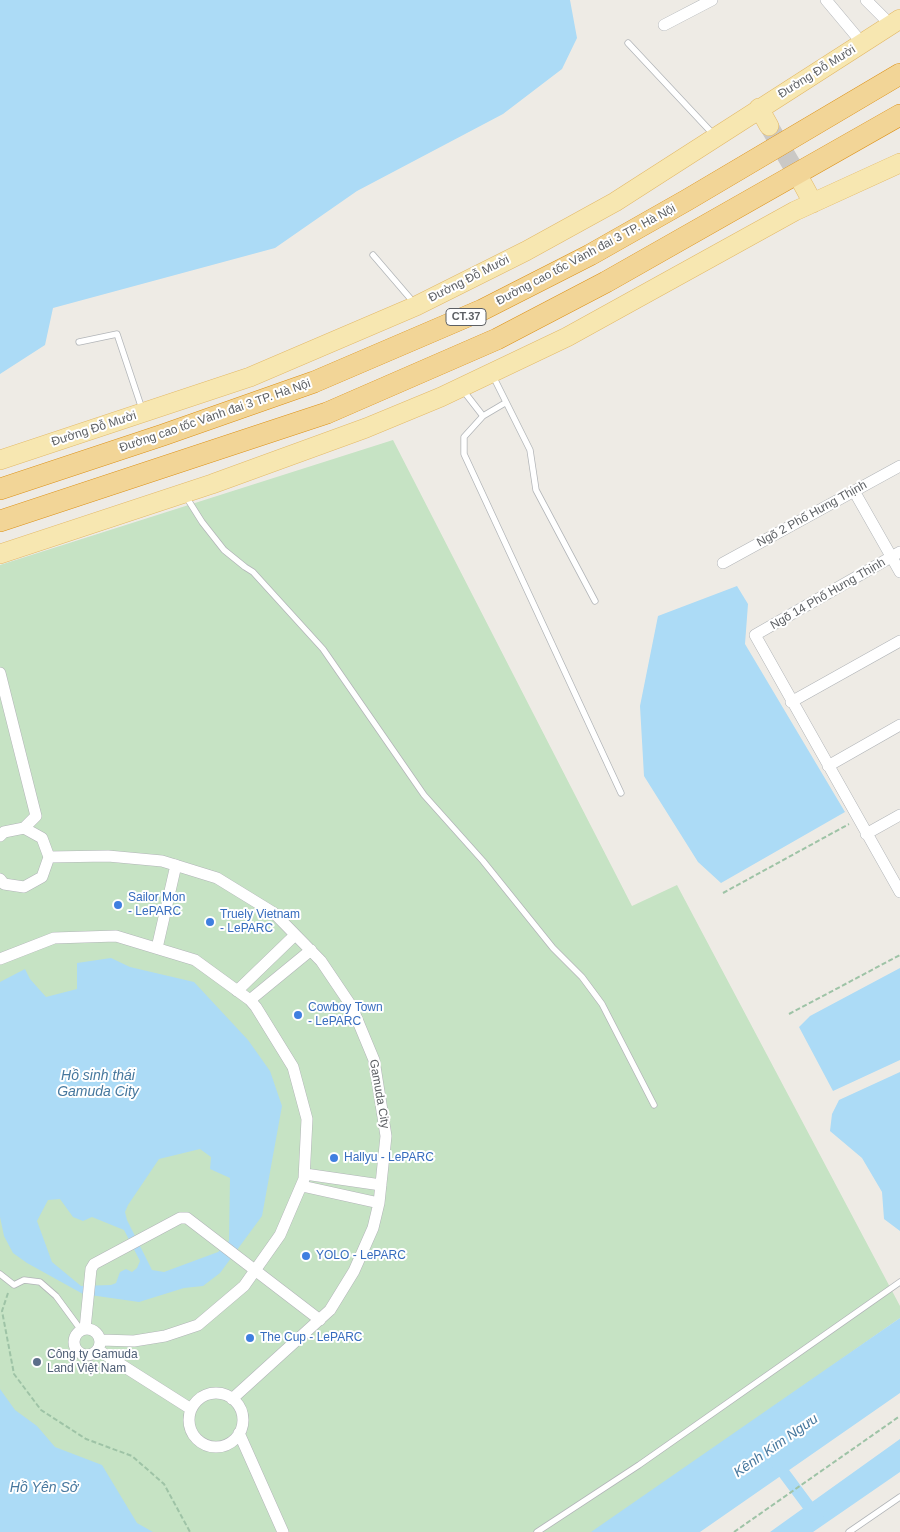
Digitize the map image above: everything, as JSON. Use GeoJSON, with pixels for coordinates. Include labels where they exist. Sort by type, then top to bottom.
{"type":"FeatureCollection","features":[{"type":"Feature","properties":{"kind":"highway","name":"Đường cao tốc Vành đai 3 TP. Hà Nội"},"geometry":{"type":"LineString","coordinates":[[0,489],[314,382],[482,310],[590,255],[900,74]]}},
{"type":"Feature","properties":{"kind":"highway","name":"CT.37"},"geometry":{"type":"LineString","coordinates":[[0,521],[327,413],[497,339],[606,282],[898,116]]}},
{"type":"Feature","properties":{"kind":"main road","name":"Đường Đỗ Mười"},"geometry":{"type":"LineString","coordinates":[[0,460],[250,377],[416,306],[526,251],[615,202],[896,22]]}},
{"type":"Feature","properties":{"kind":"main road"},"geometry":{"type":"LineString","coordinates":[[759,108],[769,126]]}},
{"type":"Feature","properties":{"kind":"main road"},"geometry":{"type":"LineString","coordinates":[[0,554],[184,494],[366,428],[461,387],[567,336],[813,203],[900,163]]}},
{"type":"Feature","properties":{"kind":"main road"},"geometry":{"type":"LineString","coordinates":[[801,181],[813,203]]}},
{"type":"Feature","properties":{"kind":"street"},"geometry":{"type":"LineString","coordinates":[[664,25],[712,0]]}},
{"type":"Feature","properties":{"kind":"street"},"geometry":{"type":"LineString","coordinates":[[826,0],[862,43]]}},
{"type":"Feature","properties":{"kind":"street"},"geometry":{"type":"LineString","coordinates":[[866,0],[896,22]]}},
{"type":"Feature","properties":{"kind":"street","name":"Ngõ 2 Phố Hưng Thịnh"},"geometry":{"type":"LineString","coordinates":[[723,563],[900,466]]}},
{"type":"Feature","properties":{"kind":"street"},"geometry":{"type":"LineString","coordinates":[[854,491],[896,554],[900,572]]}},
{"type":"Feature","properties":{"kind":"street","name":"Ngõ 14 Phố Hưng Thịnh"},"geometry":{"type":"LineString","coordinates":[[791,702],[755,635],[896,554]]}},
{"type":"Feature","properties":{"kind":"street"},"geometry":{"type":"LineString","coordinates":[[900,641],[791,702],[900,892]]}},
{"type":"Feature","properties":{"kind":"street"},"geometry":{"type":"LineString","coordinates":[[0,673],[36,816],[24,828],[1,833]]}},
{"type":"Feature","properties":{"kind":"street"},"geometry":{"type":"LineString","coordinates":[[828,766],[900,725]]}},
{"type":"Feature","properties":{"kind":"street"},"geometry":{"type":"LineString","coordinates":[[866,834],[900,815]]}},
{"type":"Feature","properties":{"kind":"street"},"geometry":{"type":"LineString","coordinates":[[0,879],[4,884],[24,887],[42,877],[49,857],[42,838],[24,828]]}},
{"type":"Feature","properties":{"kind":"street","name":"Gamuda City"},"geometry":{"type":"LineString","coordinates":[[49,857],[108,856],[162,861],[217,878],[274,913],[321,961],[352,1007],[374,1060],[384,1111],[386,1136],[379,1203],[373,1228],[354,1271],[330,1310],[232,1399]]}},
{"type":"Feature","properties":{"kind":"street"},"geometry":{"type":"LineString","coordinates":[[160,949],[180,866]]}},
{"type":"Feature","properties":{"kind":"street"},"geometry":{"type":"LineString","coordinates":[[237,991],[295,935]]}},
{"type":"Feature","properties":{"kind":"street"},"geometry":{"type":"LineString","coordinates":[[0,959],[54,938],[116,936],[194,960],[250,1000],[293,1067],[307,1119],[303,1180],[280,1235],[256,1269],[244,1286],[198,1324],[165,1336],[99,1345],[86,1355],[78,1352],[73,1340],[83,1329],[90,1269],[94,1264],[125,1246],[180,1218],[187,1218],[222,1243],[256,1269],[320,1320]]}},
{"type":"Feature","properties":{"kind":"street"},"geometry":{"type":"LineString","coordinates":[[250,1000],[311,950]]}},
{"type":"Feature","properties":{"kind":"street"},"geometry":{"type":"LineString","coordinates":[[303,1180],[381,1185]]}},
{"type":"Feature","properties":{"kind":"street"},"geometry":{"type":"LineString","coordinates":[[303,1180],[379,1203]]}},
{"type":"Feature","properties":{"kind":"street"},"geometry":{"type":"LineString","coordinates":[[83,1329],[97,1332],[99,1345],[191,1409]]}},
{"type":"Feature","properties":{"kind":"street"},"geometry":{"type":"LineString","coordinates":[[219,1394],[232,1399],[242,1414],[239,1433],[235,1438],[224,1446],[217,1447],[204,1444],[198,1440],[190,1429],[191,1409],[195,1403],[206,1395],[219,1394]]}},
{"type":"Feature","properties":{"kind":"street"},"geometry":{"type":"LineString","coordinates":[[239,1433],[283,1532]]}},
{"type":"Feature","properties":{"kind":"lane"},"geometry":{"type":"LineString","coordinates":[[628,43],[716,137]]}},
{"type":"Feature","properties":{"kind":"lane"},"geometry":{"type":"LineString","coordinates":[[373,255],[416,306]]}},
{"type":"Feature","properties":{"kind":"lane"},"geometry":{"type":"LineString","coordinates":[[79,342],[117,334],[143,412]]}},
{"type":"Feature","properties":{"kind":"lane"},"geometry":{"type":"LineString","coordinates":[[492,372],[530,450],[536,490],[595,601]]}},
{"type":"Feature","properties":{"kind":"lane"},"geometry":{"type":"LineString","coordinates":[[461,387],[483,416]]}},
{"type":"Feature","properties":{"kind":"lane"},"geometry":{"type":"LineString","coordinates":[[506,403],[483,416],[464,437],[464,454],[554,644],[621,793]]}},
{"type":"Feature","properties":{"kind":"lane"},"geometry":{"type":"LineString","coordinates":[[184,494],[194,506],[202,522],[224,550],[254,572],[324,649],[424,795],[473,849],[553,948],[582,976],[602,1004],[654,1105]]}},
{"type":"Feature","properties":{"kind":"lane"},"geometry":{"type":"LineString","coordinates":[[0,1274],[14,1285],[24,1280],[40,1282],[56,1296],[83,1329]]}},
{"type":"Feature","properties":{"kind":"lane"},"geometry":{"type":"LineString","coordinates":[[537,1532],[639,1465],[900,1282]]}},
{"type":"Feature","properties":{"kind":"lane"},"geometry":{"type":"LineString","coordinates":[[849,1532],[900,1497]]}},
{"type":"Feature","properties":{"kind":"path"},"geometry":{"type":"LineString","coordinates":[[723,893],[858,819]]}},
{"type":"Feature","properties":{"kind":"path"},"geometry":{"type":"LineString","coordinates":[[789,1014],[900,955]]}},
{"type":"Feature","properties":{"kind":"path"},"geometry":{"type":"LineString","coordinates":[[14,1285],[6,1296],[2,1311],[14,1374],[41,1410],[86,1438],[132,1456],[164,1484],[190,1532]]}},
{"type":"Feature","properties":{"kind":"path"},"geometry":{"type":"LineString","coordinates":[[734,1532],[900,1416]]}},
{"type":"Feature","properties":{"kind":"green space"},"geometry":{"type":"Polygon","coordinates":[[[393,440],[632,906],[677,885],[900,1306],[900,1318],[595,1532],[0,1532],[0,565],[393,440]]]}},
{"type":"Feature","properties":{"kind":"water"},"geometry":{"type":"Polygon","coordinates":[[[0,0],[570,0],[577,38],[562,69],[503,114],[357,191],[275,248],[53,308],[45,345],[0,374],[0,0]]]}},
{"type":"Feature","properties":{"kind":"water"},"geometry":{"type":"Polygon","coordinates":[[[737,586],[748,604],[745,644],[845,812],[721,883],[698,862],[644,776],[640,706],[658,616],[737,586]]]}},
{"type":"Feature","properties":{"kind":"water","name":"Hồ sinh thái Gamuda City"},"geometry":{"type":"Polygon","coordinates":[[[111,958],[130,967],[194,982],[248,1040],[270,1071],[282,1106],[262,1216],[220,1273],[203,1286],[184,1288],[139,1302],[83,1294],[27,1263],[13,1253],[4,1236],[0,1217],[0,982],[25,969],[30,979],[46,997],[77,989],[77,963],[111,958]],[[200,1149],[159,1159],[125,1212],[127,1220],[152,1270],[164,1272],[218,1252],[229,1241],[230,1178],[210,1169],[211,1157],[200,1149]],[[60,1199],[48,1200],[37,1221],[52,1262],[81,1286],[111,1285],[116,1283],[120,1272],[126,1269],[132,1272],[137,1268],[140,1261],[124,1230],[92,1217],[83,1221],[73,1217],[60,1199]]]}},
{"type":"Feature","properties":{"kind":"water"},"geometry":{"type":"Polygon","coordinates":[[[900,968],[900,1060],[833,1091],[799,1027],[810,1016],[900,968]]]}},
{"type":"Feature","properties":{"kind":"water"},"geometry":{"type":"Polygon","coordinates":[[[900,1072],[900,1231],[884,1219],[882,1192],[862,1158],[830,1131],[832,1114],[839,1100],[900,1072]]]}},
{"type":"Feature","properties":{"kind":"water","name":"Kênh Kim Ngưu"},"geometry":{"type":"Polygon","coordinates":[[[900,1318],[900,1393],[700,1532],[591,1532],[900,1318]]]}},
{"type":"Feature","properties":{"kind":"water","name":"Hồ Yên Sở"},"geometry":{"type":"Polygon","coordinates":[[[0,1389],[15,1410],[37,1426],[55,1447],[102,1465],[137,1523],[153,1532],[0,1532],[0,1389]]]}},
{"type":"Feature","properties":{"kind":"water"},"geometry":{"type":"Polygon","coordinates":[[[900,1439],[900,1472],[813,1532],[770,1532],[900,1439]]]}},
{"type":"Feature","properties":{"kind":"waterway","name":"Kênh Kim Ngưu"},"geometry":{"type":"LineString","coordinates":[[775,1461],[818,1519]]}},
{"type":"Feature","properties":{"kind":"tunnel"},"geometry":{"type":"LineString","coordinates":[[769,126],[801,181]]}},
{"type":"Feature","properties":{"kind":"place","name":"Sailor Mon - LePARC"},"geometry":{"type":"Point","coordinates":[118,905]}},
{"type":"Feature","properties":{"kind":"place","name":"Truely Vietnam - LePARC"},"geometry":{"type":"Point","coordinates":[210,922]}},
{"type":"Feature","properties":{"kind":"place","name":"Cowboy Town - LePARC"},"geometry":{"type":"Point","coordinates":[298,1015]}},
{"type":"Feature","properties":{"kind":"place","name":"Hallyu - LePARC"},"geometry":{"type":"Point","coordinates":[334,1158]}},
{"type":"Feature","properties":{"kind":"place","name":"YOLO - LePARC"},"geometry":{"type":"Point","coordinates":[306,1256]}},
{"type":"Feature","properties":{"kind":"place","name":"The Cup - LePARC"},"geometry":{"type":"Point","coordinates":[250,1338]}},
{"type":"Feature","properties":{"kind":"place","name":"Công ty Gamuda Land Việt Nam"},"geometry":{"type":"Point","coordinates":[37,1362]}}]}
